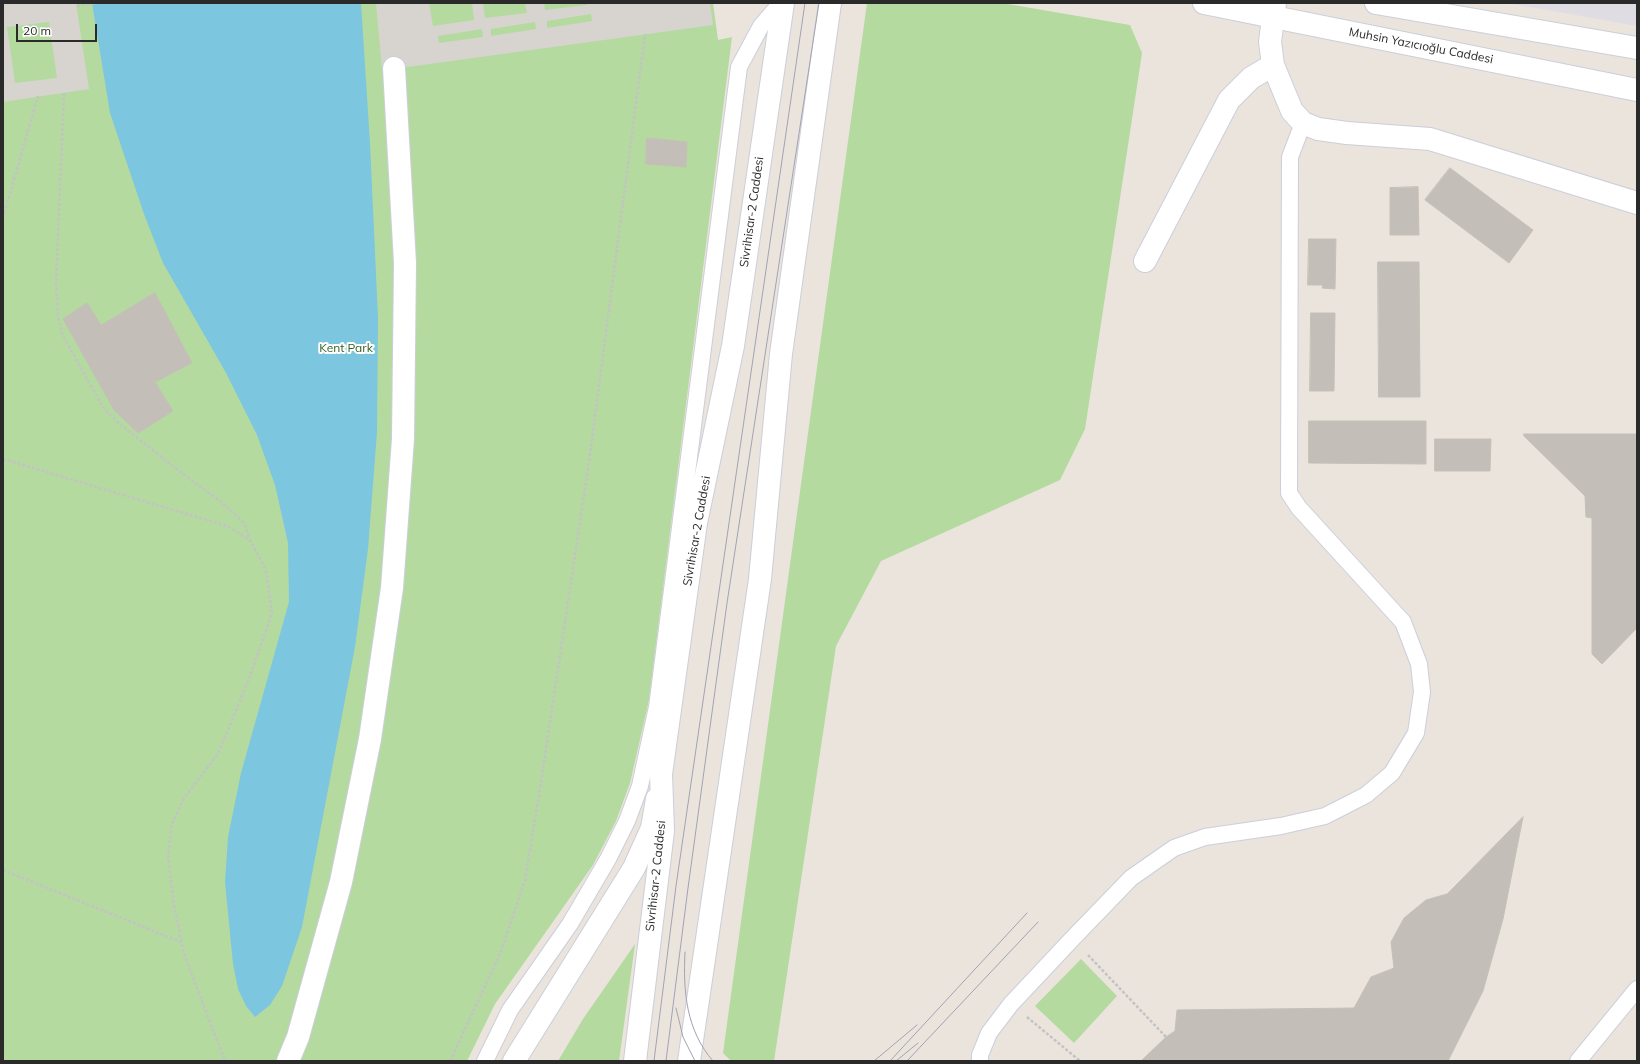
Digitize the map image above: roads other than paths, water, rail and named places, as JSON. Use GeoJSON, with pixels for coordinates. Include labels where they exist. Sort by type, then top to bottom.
{"type":"FeatureCollection","features":[{"type":"Feature","properties":{"kind":"street","name":"Sivrihisar-2 Caddesi"},"geometry":{"type":"LineString","coordinates":[[634,1061],[663,831],[661,774],[696,523],[733,346],[782,3]]}},
{"type":"Feature","properties":{"kind":"street"},"geometry":{"type":"LineString","coordinates":[[689,1061],[760,579],[781,354],[830,3]]}},
{"type":"Feature","properties":{"kind":"street","name":"Muhsin Yazıcıoğlu Caddesi"},"geometry":{"type":"LineString","coordinates":[[1204,3],[1274,10],[1637,90]]}},
{"type":"Feature","properties":{"kind":"street"},"geometry":{"type":"LineString","coordinates":[[1376,3],[1637,48]]}},
{"type":"Feature","properties":{"kind":"street"},"geometry":{"type":"LineString","coordinates":[[1274,10],[1270,42],[1273,65],[1292,110],[1303,123],[1318,129],[1347,133],[1430,139],[1637,203]]}},
{"type":"Feature","properties":{"kind":"street"},"geometry":{"type":"LineString","coordinates":[[1145,261],[1229,100],[1251,78],[1273,65]]}},
{"type":"Feature","properties":{"kind":"street"},"geometry":{"type":"LineString","coordinates":[[288,1061],[298,1037],[341,882],[370,739],[392,588],[403,439],[405,262],[394,68]]}},
{"type":"Feature","properties":{"kind":"street"},"geometry":{"type":"LineString","coordinates":[[514,1061],[634,868],[652,828],[661,774]]}},
{"type":"Feature","properties":{"kind":"lane"},"geometry":{"type":"LineString","coordinates":[[485,1061],[510,1010],[570,924],[608,859],[627,821],[640,786],[657,707],[739,67],[761,26],[782,3]]}},
{"type":"Feature","properties":{"kind":"lane"},"geometry":{"type":"LineString","coordinates":[[978,1059],[989,1033],[1012,1004],[1131,878],[1174,848],[1205,837],[1281,826],[1325,816],[1366,795],[1392,773],[1416,733],[1422,692],[1419,664],[1403,622],[1299,508],[1289,493],[1290,157],[1303,123]]}},
{"type":"Feature","properties":{"kind":"lane"},"geometry":{"type":"LineString","coordinates":[[1578,1061],[1637,989]]}},
{"type":"Feature","properties":{"kind":"water"},"geometry":{"type":"Polygon","coordinates":[[[92,3],[361,3],[370,143],[378,318],[377,432],[368,549],[355,647],[302,927],[282,986],[270,1005],[255,1017],[246,1006],[238,989],[233,964],[225,882],[228,837],[241,773],[289,602],[288,543],[275,485],[257,435],[225,371],[163,263],[144,214],[110,113],[92,3]]]}},
{"type":"Feature","properties":{"kind":"tram line"},"geometry":{"type":"LineString","coordinates":[[654,1061],[676,886],[805,3]]}},
{"type":"Feature","properties":{"kind":"tram line"},"geometry":{"type":"LineString","coordinates":[[666,1061],[727,603],[819,3]]}},
{"type":"Feature","properties":{"kind":"tram line"},"geometry":{"type":"LineString","coordinates":[[890,1061],[1027,913]]}},
{"type":"Feature","properties":{"kind":"tram line"},"geometry":{"type":"LineString","coordinates":[[907,1061],[1038,922]]}},
{"type":"Feature","properties":{"kind":"tram line"},"geometry":{"type":"LineString","coordinates":[[685,952],[685,981],[688,1010],[697,1036],[713,1061]]}},
{"type":"Feature","properties":{"kind":"tram line"},"geometry":{"type":"LineString","coordinates":[[676,1008],[683,1037],[695,1061]]}},
{"type":"Feature","properties":{"kind":"tram line"},"geometry":{"type":"LineString","coordinates":[[874,1061],[917,1025]]}},
{"type":"Feature","properties":{"kind":"tram line"},"geometry":{"type":"LineString","coordinates":[[896,1061],[918,1043]]}},
{"type":"Feature","properties":{"kind":"park label","name":"Kent Park"},"geometry":{"type":"Point","coordinates":[346,348]}}]}
